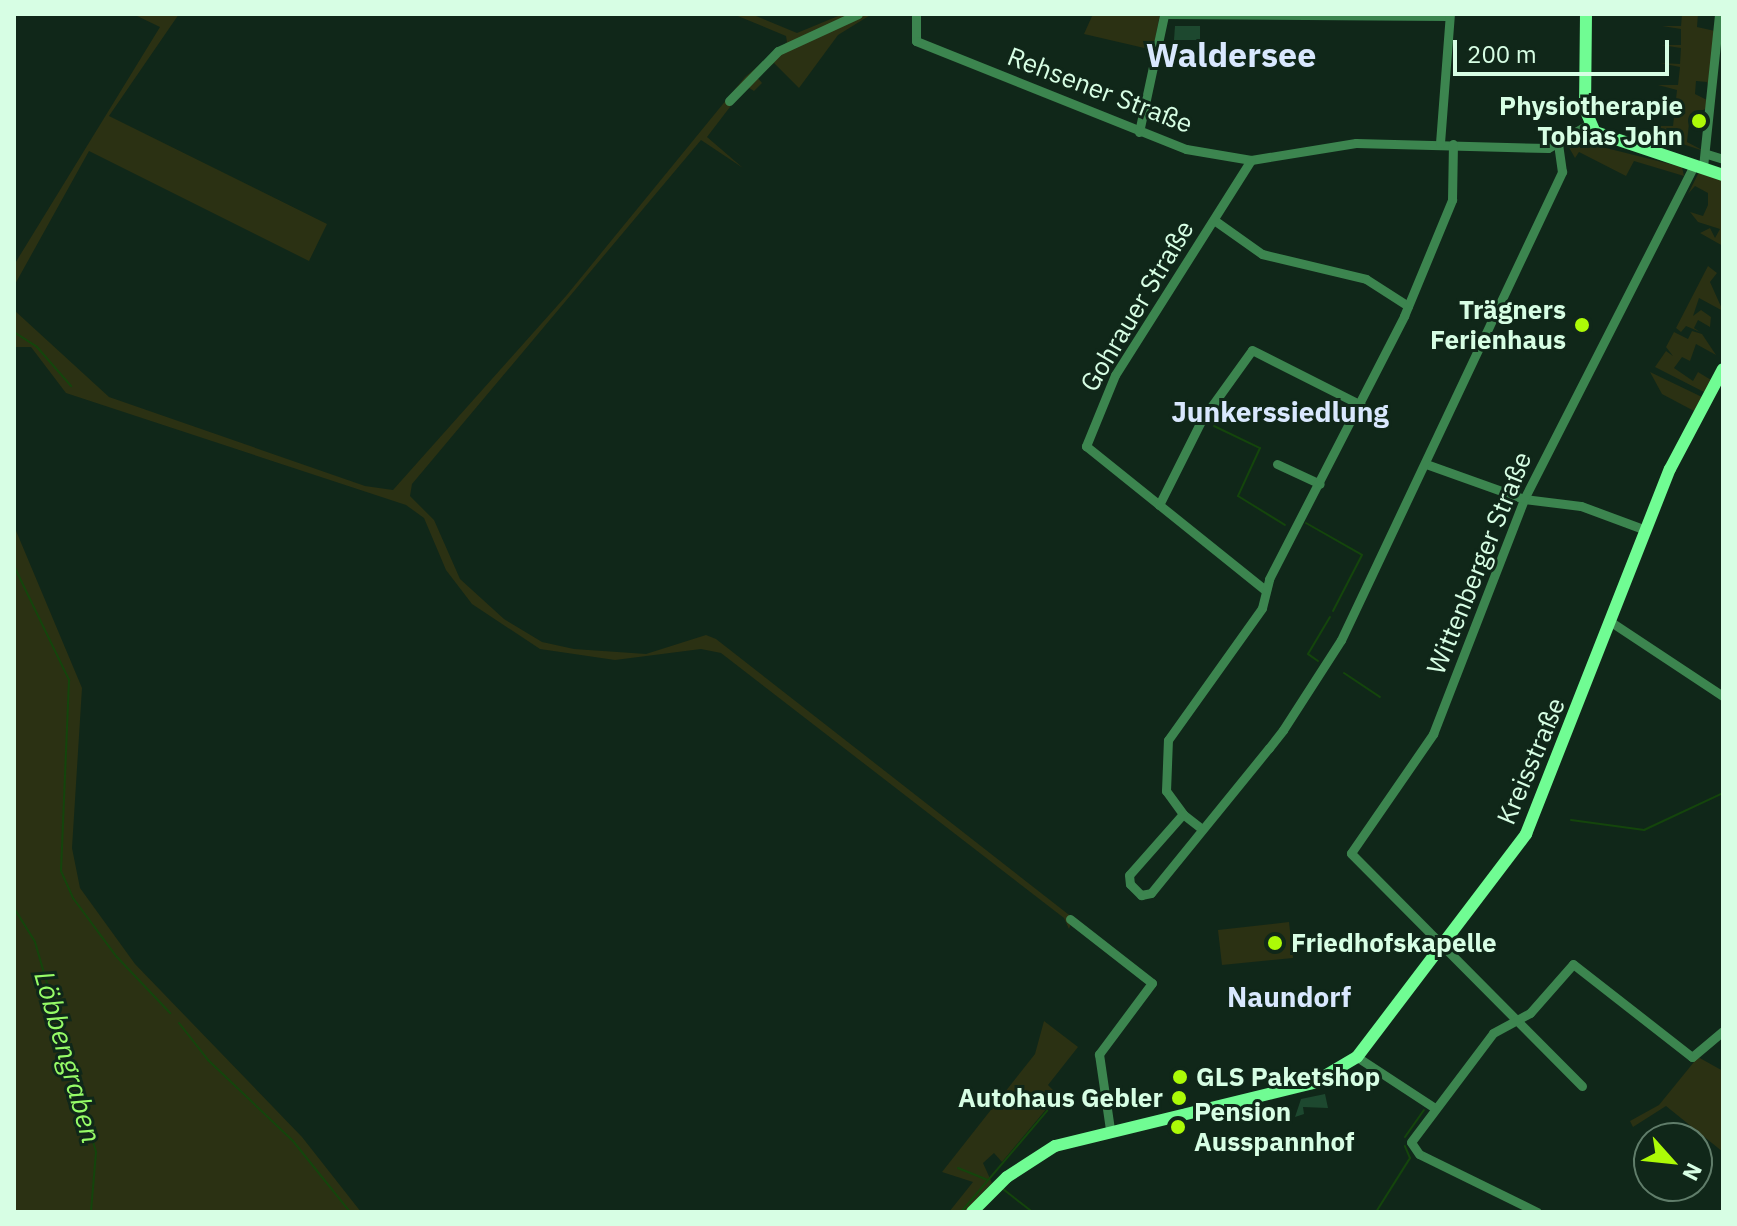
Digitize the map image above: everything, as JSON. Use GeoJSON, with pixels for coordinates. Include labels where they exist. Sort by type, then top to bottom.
{"type":"FeatureCollection","features":[{"type":"Feature","properties":{"kind":"main road"},"geometry":{"type":"LineString","coordinates":[[1586,14],[1589,124],[1608,140],[1701,162],[1723,175]]}},
{"type":"Feature","properties":{"kind":"main road","name":"Kreisstraße"},"geometry":{"type":"LineString","coordinates":[[972,1212],[1038,1155],[1110,1129],[1313,1083],[1357,1057],[1531,824],[1678,451],[1723,369]]}},
{"type":"Feature","properties":{"kind":"street"},"geometry":{"type":"LineString","coordinates":[[729,101],[778,51],[858,14]]}},
{"type":"Feature","properties":{"kind":"street","name":"Rehsener Straße"},"geometry":{"type":"LineString","coordinates":[[916,14],[916,41],[1186,149],[1251,160],[1356,143],[1558,144]]}},
{"type":"Feature","properties":{"kind":"street"},"geometry":{"type":"LineString","coordinates":[[1139,132],[1164,14],[1450,15],[1440,143]]}},
{"type":"Feature","properties":{"kind":"street"},"geometry":{"type":"LineString","coordinates":[[1719,14],[1701,162],[1723,159]]}},
{"type":"Feature","properties":{"kind":"street"},"geometry":{"type":"LineString","coordinates":[[1183,814],[1129,875],[1141,895],[1151,893],[1330,660],[1426,464],[1562,172],[1558,144],[1589,124]]}},
{"type":"Feature","properties":{"kind":"street"},"geometry":{"type":"LineString","coordinates":[[1202,829],[1183,814],[1166,791],[1168,740],[1262,608],[1265,590],[1361,405],[1408,306],[1452,200],[1453,144]]}},
{"type":"Feature","properties":{"kind":"street","name":"Gohrauer Straße"},"geometry":{"type":"LineString","coordinates":[[1251,160],[1115,375],[1086,446],[1265,590]]}},
{"type":"Feature","properties":{"kind":"street","name":"Wittenberger Straße"},"geometry":{"type":"LineString","coordinates":[[1444,944],[1351,853],[1433,734],[1524,499],[1701,162]]}},
{"type":"Feature","properties":{"kind":"street"},"geometry":{"type":"LineString","coordinates":[[1214,220],[1262,254],[1366,279],[1408,306]]}},
{"type":"Feature","properties":{"kind":"street"},"geometry":{"type":"LineString","coordinates":[[1159,505],[1201,421],[1252,350],[1361,405]]}},
{"type":"Feature","properties":{"kind":"street"},"geometry":{"type":"LineString","coordinates":[[1277,464],[1320,484]]}},
{"type":"Feature","properties":{"kind":"street"},"geometry":{"type":"LineString","coordinates":[[1426,464],[1524,499],[1576,505],[1646,530]]}},
{"type":"Feature","properties":{"kind":"street"},"geometry":{"type":"LineString","coordinates":[[1611,622],[1723,696]]}},
{"type":"Feature","properties":{"kind":"street"},"geometry":{"type":"LineString","coordinates":[[1070,919],[1152,983],[1099,1054],[1110,1129]]}},
{"type":"Feature","properties":{"kind":"street"},"geometry":{"type":"LineString","coordinates":[[1444,944],[1518,1016],[1536,1044],[1582,1086]]}},
{"type":"Feature","properties":{"kind":"street"},"geometry":{"type":"LineString","coordinates":[[1537,1212],[1419,1154],[1411,1142],[1493,1033],[1518,1016],[1530,1013],[1573,964],[1692,1057],[1723,1031]]}},
{"type":"Feature","properties":{"kind":"street"},"geometry":{"type":"LineString","coordinates":[[1357,1057],[1435,1108]]}},
{"type":"Feature","properties":{"kind":"green space"},"geometry":{"type":"Polygon","coordinates":[[[133,14],[179,14],[109,116],[327,224],[309,261],[89,151],[14,286],[14,265],[160,27],[133,14]]]}},
{"type":"Feature","properties":{"kind":"green space"},"geometry":{"type":"Polygon","coordinates":[[[733,14],[751,14],[797,33],[843,14],[872,14],[838,35],[799,88],[774,63],[757,77],[762,83],[754,91],[746,86],[707,137],[743,168],[701,140],[412,484],[410,496],[434,520],[460,579],[504,619],[542,642],[574,649],[646,654],[706,635],[716,639],[1073,918],[1069,929],[1064,918],[721,653],[701,649],[615,660],[540,649],[472,604],[446,570],[424,518],[406,505],[66,393],[31,347],[14,347],[14,310],[109,397],[365,486],[393,490],[566,296],[745,77],[787,42],[786,36],[733,14]]]}},
{"type":"Feature","properties":{"kind":"green space"},"geometry":{"type":"Polygon","coordinates":[[[1093,14],[1160,14],[1153,50],[1084,34],[1093,14]]]}},
{"type":"Feature","properties":{"kind":"green space"},"geometry":{"type":"Polygon","coordinates":[[[1682,14],[1698,14],[1697,27],[1715,31],[1710,92],[1707,82],[1696,81],[1695,94],[1709,101],[1709,108],[1690,114],[1687,142],[1704,151],[1658,136],[1661,126],[1673,126],[1677,90],[1658,85],[1678,85],[1680,67],[1660,63],[1680,64],[1681,48],[1661,45],[1681,45],[1681,29],[1662,26],[1681,26],[1682,14]]]}},
{"type":"Feature","properties":{"kind":"green space"},"geometry":{"type":"Polygon","coordinates":[[[1582,135],[1606,148],[1682,167],[1684,176],[1634,161],[1626,176],[1579,152],[1575,158],[1567,144],[1582,135]]]}},
{"type":"Feature","properties":{"kind":"green space"},"geometry":{"type":"Polygon","coordinates":[[[1699,172],[1723,179],[1723,246],[1700,233],[1710,228],[1715,238],[1720,229],[1698,222],[1690,212],[1703,216],[1708,205],[1708,193],[1695,186],[1688,194],[1699,172]]]}},
{"type":"Feature","properties":{"kind":"green space"},"geometry":{"type":"Polygon","coordinates":[[[1708,266],[1717,273],[1710,282],[1723,311],[1699,298],[1693,316],[1701,310],[1711,317],[1710,327],[1698,320],[1694,328],[1700,332],[1686,326],[1681,332],[1676,328],[1708,266]]]}},
{"type":"Feature","properties":{"kind":"green space"},"geometry":{"type":"Polygon","coordinates":[[[1692,331],[1702,334],[1716,355],[1696,344],[1690,361],[1682,357],[1674,368],[1693,381],[1698,372],[1711,380],[1704,392],[1655,367],[1666,351],[1673,356],[1666,347],[1674,332],[1688,339],[1692,331]]]}},
{"type":"Feature","properties":{"kind":"green space"},"geometry":{"type":"Polygon","coordinates":[[[1650,372],[1702,397],[1694,411],[1662,394],[1650,372]]]}},
{"type":"Feature","properties":{"kind":"green space"},"geometry":{"type":"Polygon","coordinates":[[[14,526],[82,688],[72,848],[80,888],[135,964],[302,1137],[361,1212],[14,1212],[14,526]]]}},
{"type":"Feature","properties":{"kind":"green space"},"geometry":{"type":"Polygon","coordinates":[[[1289,922],[1293,958],[1222,965],[1218,930],[1289,922]]]}},
{"type":"Feature","properties":{"kind":"green space"},"geometry":{"type":"Polygon","coordinates":[[[1044,1021],[1078,1047],[1048,1085],[1058,1095],[1002,1162],[994,1153],[983,1163],[992,1183],[978,1197],[984,1212],[949,1212],[973,1182],[942,1172],[1035,1054],[1044,1021]]]}},
{"type":"Feature","properties":{"kind":"green space"},"geometry":{"type":"Polygon","coordinates":[[[1698,1057],[1723,1071],[1723,1152],[1713,1144],[1713,1122],[1686,1122],[1666,1106],[1641,1122],[1633,1122],[1633,1127],[1630,1121],[1659,1105],[1698,1057]]]}},
{"type":"Feature","properties":{"kind":"building"},"geometry":{"type":"Polygon","coordinates":[[[1175,26],[1200,26],[1200,40],[1174,40],[1175,26]]]}},
{"type":"Feature","properties":{"kind":"building"},"geometry":{"type":"Polygon","coordinates":[[[1325,1094],[1328,1108],[1303,1107],[1304,1114],[1295,1117],[1301,1099],[1325,1094]]]}},
{"type":"Feature","properties":{"kind":"waterway"},"geometry":{"type":"LineString","coordinates":[[14,332],[37,347],[71,386]]}},
{"type":"Feature","properties":{"kind":"waterway"},"geometry":{"type":"LineString","coordinates":[[1214,426],[1260,448],[1238,496],[1285,525]]}},
{"type":"Feature","properties":{"kind":"waterway"},"geometry":{"type":"LineString","coordinates":[[1306,523],[1362,555],[1333,611]]}},
{"type":"Feature","properties":{"kind":"waterway"},"geometry":{"type":"LineString","coordinates":[[14,566],[69,680],[61,871],[73,898],[116,956],[170,1013]]}},
{"type":"Feature","properties":{"kind":"waterway"},"geometry":{"type":"LineString","coordinates":[[1318,661],[1308,654],[1330,617]]}},
{"type":"Feature","properties":{"kind":"waterway"},"geometry":{"type":"LineString","coordinates":[[1344,673],[1380,697]]}},
{"type":"Feature","properties":{"kind":"waterway"},"geometry":{"type":"LineString","coordinates":[[1571,820],[1644,830],[1723,793]]}},
{"type":"Feature","properties":{"kind":"waterway","name":"Löbbengraben"},"geometry":{"type":"LineString","coordinates":[[14,908],[35,942],[96,1152],[91,1212]]}},
{"type":"Feature","properties":{"kind":"waterway"},"geometry":{"type":"LineString","coordinates":[[179,1023],[208,1060],[293,1141],[350,1212]]}},
{"type":"Feature","properties":{"kind":"waterway"},"geometry":{"type":"LineString","coordinates":[[1405,1137],[1424,1110]]}},
{"type":"Feature","properties":{"kind":"waterway"},"geometry":{"type":"LineString","coordinates":[[961,1212],[1047,1111]]}},
{"type":"Feature","properties":{"kind":"waterway"},"geometry":{"type":"LineString","coordinates":[[1376,1212],[1410,1158],[1405,1146]]}},
{"type":"Feature","properties":{"kind":"waterway"},"geometry":{"type":"LineString","coordinates":[[958,1168],[988,1180]]}},
{"type":"Feature","properties":{"kind":"waterway"},"geometry":{"type":"LineString","coordinates":[[1003,1189],[1032,1212]]}},
{"type":"Feature","properties":{"kind":"place","name":"Physiotherapie Tobias John"},"geometry":{"type":"Point","coordinates":[1699,121]}},
{"type":"Feature","properties":{"kind":"place","name":"Trägners Ferienhaus"},"geometry":{"type":"Point","coordinates":[1582,325]}},
{"type":"Feature","properties":{"kind":"place","name":"Friedhofskapelle"},"geometry":{"type":"Point","coordinates":[1275,943]}},
{"type":"Feature","properties":{"kind":"place","name":"GLS Paketshop"},"geometry":{"type":"Point","coordinates":[1180,1077]}},
{"type":"Feature","properties":{"kind":"place","name":"Autohaus Gebler"},"geometry":{"type":"Point","coordinates":[1179,1098]}},
{"type":"Feature","properties":{"kind":"place","name":"Pension Ausspannhof"},"geometry":{"type":"Point","coordinates":[1178,1127]}},
{"type":"Feature","properties":{"kind":"district","name":"Waldersee"},"geometry":{"type":"Point","coordinates":[1231,55]}},
{"type":"Feature","properties":{"kind":"district","name":"Junkerssiedlung"},"geometry":{"type":"Point","coordinates":[1280,412]}},
{"type":"Feature","properties":{"kind":"district","name":"Naundorf"},"geometry":{"type":"Point","coordinates":[1289,997]}}]}
